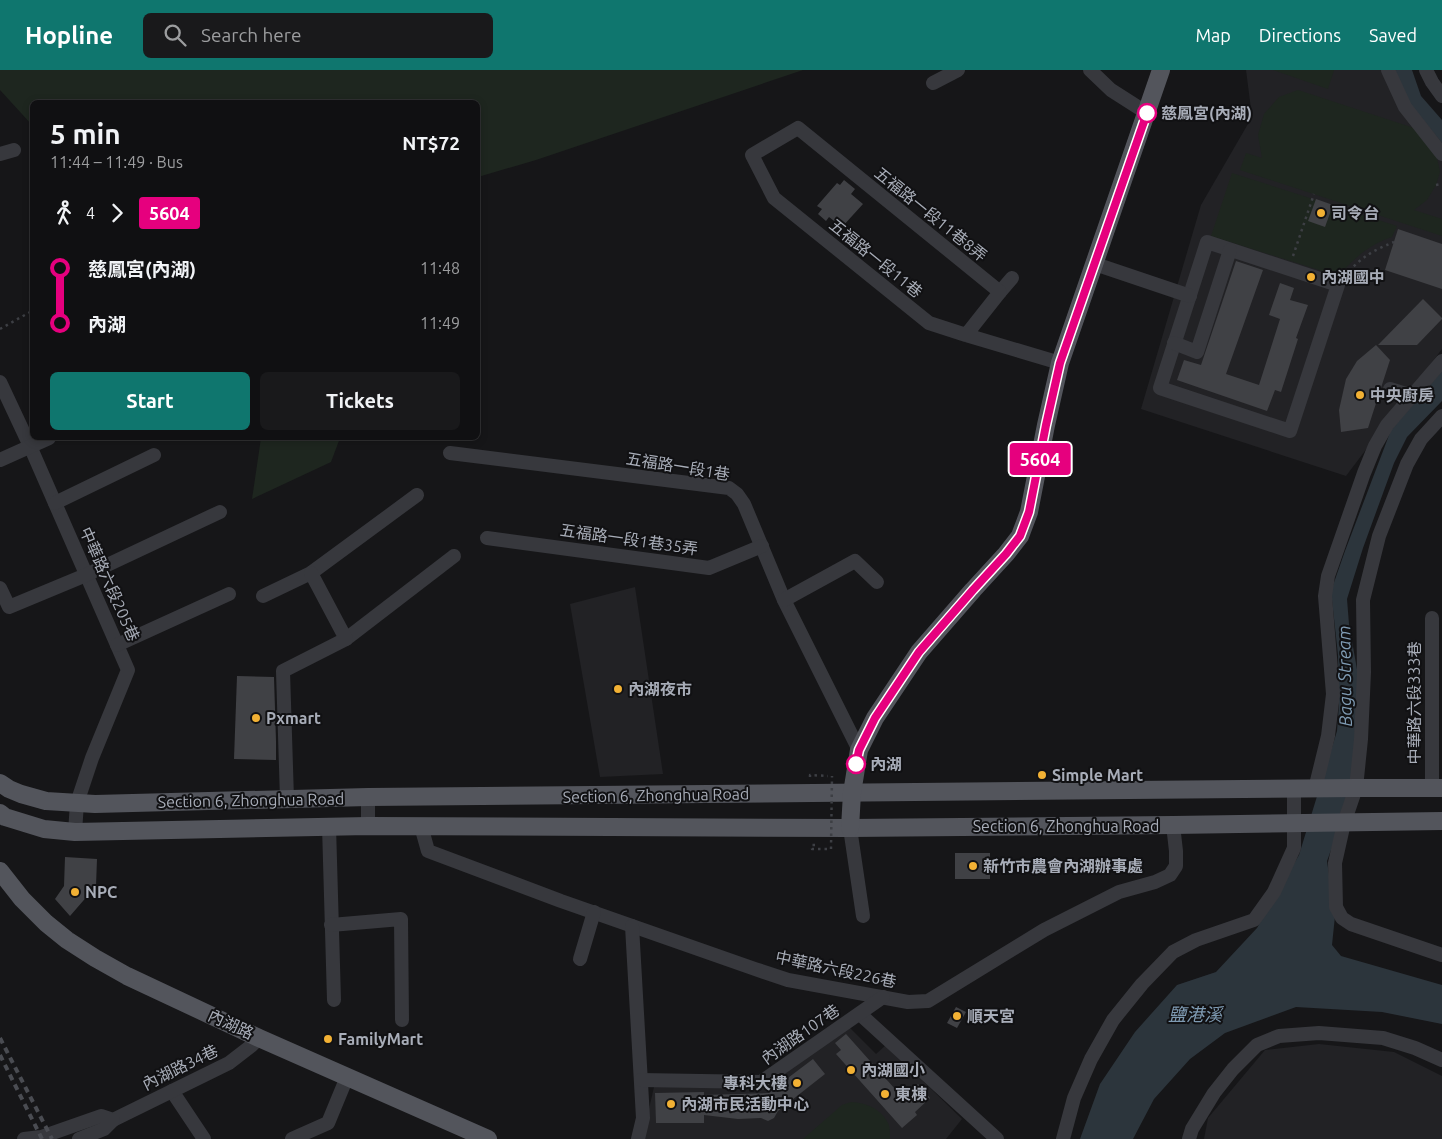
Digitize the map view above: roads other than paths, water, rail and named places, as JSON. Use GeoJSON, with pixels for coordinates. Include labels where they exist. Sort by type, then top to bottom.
{"type":"FeatureCollection","features":[{"type":"Feature","properties":{"kind":"main road"},"geometry":{"type":"LineString","coordinates":[[850,828],[852,793],[859,750],[875,718],[919,652],[1020,536],[1029,512],[1060,363],[1161,70]]}},
{"type":"Feature","properties":{"kind":"main road","name":"Section 6, Zhonghua Road"},"geometry":{"type":"LineString","coordinates":[[0,783],[21,794],[46,801],[77,804],[368,797],[1356,788]]}},
{"type":"Feature","properties":{"kind":"main road"},"geometry":{"type":"LineString","coordinates":[[1356,788],[1437,788]]}},
{"type":"Feature","properties":{"kind":"main road","name":"Section 6, Zhonghua Road"},"geometry":{"type":"LineString","coordinates":[[0,813],[6,817],[44,829],[76,832],[329,826],[850,828],[1344,822]]}},
{"type":"Feature","properties":{"kind":"main road"},"geometry":{"type":"LineString","coordinates":[[1344,822],[1442,821]]}},
{"type":"Feature","properties":{"kind":"main road","name":"內湖路"},"geometry":{"type":"LineString","coordinates":[[0,871],[22,899],[46,923],[67,940],[127,976],[259,1038],[488,1139]]}},
{"type":"Feature","properties":{"kind":"street"},"geometry":{"type":"LineString","coordinates":[[932,83],[958,70]]}},
{"type":"Feature","properties":{"kind":"street"},"geometry":{"type":"LineString","coordinates":[[1090,70],[1111,90],[1147,113]]}},
{"type":"Feature","properties":{"kind":"street"},"geometry":{"type":"LineString","coordinates":[[1388,70],[1405,106],[1442,154]]}},
{"type":"Feature","properties":{"kind":"street"},"geometry":{"type":"LineString","coordinates":[[1426,70],[1442,96]]}},
{"type":"Feature","properties":{"kind":"street","name":"五福路一段11巷8弄"},"geometry":{"type":"LineString","coordinates":[[798,128],[1000,292]]}},
{"type":"Feature","properties":{"kind":"street","name":"五福路一段11巷"},"geometry":{"type":"LineString","coordinates":[[798,128],[752,155],[774,198],[928,323],[1060,363]]}},
{"type":"Feature","properties":{"kind":"street"},"geometry":{"type":"LineString","coordinates":[[1207,242],[1230,250],[1338,285],[1290,430],[1160,388],[1207,242]]}},
{"type":"Feature","properties":{"kind":"street"},"geometry":{"type":"LineString","coordinates":[[1174,343],[1197,352],[1230,250]]}},
{"type":"Feature","properties":{"kind":"street"},"geometry":{"type":"LineString","coordinates":[[1095,264],[1190,296]]}},
{"type":"Feature","properties":{"kind":"street"},"geometry":{"type":"LineString","coordinates":[[966,336],[1012,278]]}},
{"type":"Feature","properties":{"kind":"street"},"geometry":{"type":"LineString","coordinates":[[1315,789],[1328,736],[1333,694],[1325,596],[1328,576],[1375,446],[1387,425],[1442,361]]}},
{"type":"Feature","properties":{"kind":"street","name":"中華路六段205巷"},"geometry":{"type":"LineString","coordinates":[[0,382],[55,502],[128,670],[92,758],[77,804],[76,832]]}},
{"type":"Feature","properties":{"kind":"street"},"geometry":{"type":"LineString","coordinates":[[1390,390],[1412,396]]}},
{"type":"Feature","properties":{"kind":"street"},"geometry":{"type":"LineString","coordinates":[[1442,416],[1421,439],[1407,464],[1379,536],[1363,600],[1364,672],[1361,739],[1356,788],[1344,822],[1336,863],[1336,907],[1342,918],[1351,924],[1442,955]]}},
{"type":"Feature","properties":{"kind":"street"},"geometry":{"type":"LineString","coordinates":[[0,460],[44,440]]}},
{"type":"Feature","properties":{"kind":"street","name":"五福路一段1巷"},"geometry":{"type":"LineString","coordinates":[[450,453],[729,488],[737,494],[744,504],[784,600],[859,750]]}},
{"type":"Feature","properties":{"kind":"street"},"geometry":{"type":"LineString","coordinates":[[55,502],[154,455]]}},
{"type":"Feature","properties":{"kind":"street"},"geometry":{"type":"LineString","coordinates":[[263,596],[311,573],[417,495]]}},
{"type":"Feature","properties":{"kind":"street"},"geometry":{"type":"LineString","coordinates":[[0,588],[8,607],[86,575],[220,512]]}},
{"type":"Feature","properties":{"kind":"street","name":"五福路一段1巷35弄"},"geometry":{"type":"LineString","coordinates":[[487,538],[709,568],[762,546]]}},
{"type":"Feature","properties":{"kind":"street"},"geometry":{"type":"LineString","coordinates":[[287,799],[283,671],[346,639],[454,556]]}},
{"type":"Feature","properties":{"kind":"street"},"geometry":{"type":"LineString","coordinates":[[784,600],[855,561],[878,582]]}},
{"type":"Feature","properties":{"kind":"street"},"geometry":{"type":"LineString","coordinates":[[311,573],[346,639]]}},
{"type":"Feature","properties":{"kind":"street"},"geometry":{"type":"LineString","coordinates":[[117,645],[229,594]]}},
{"type":"Feature","properties":{"kind":"street","name":"中華路六段333巷"},"geometry":{"type":"LineString","coordinates":[[1432,618],[1437,788]]}},
{"type":"Feature","properties":{"kind":"street"},"geometry":{"type":"LineString","coordinates":[[1063,1139],[1074,1098],[1091,1059],[1113,1020],[1142,984],[1173,952],[1196,940],[1254,920],[1274,892],[1294,848],[1294,789]]}},
{"type":"Feature","properties":{"kind":"street"},"geometry":{"type":"LineString","coordinates":[[368,797],[368,826]]}},
{"type":"Feature","properties":{"kind":"street","name":"中華路六段226巷"},"geometry":{"type":"LineString","coordinates":[[421,826],[428,851],[632,926],[788,980],[908,1002],[928,1001],[1044,930],[1119,892],[1154,882],[1170,875],[1176,866],[1173,825]]}},
{"type":"Feature","properties":{"kind":"street"},"geometry":{"type":"LineString","coordinates":[[329,826],[334,1000]]}},
{"type":"Feature","properties":{"kind":"street"},"geometry":{"type":"LineString","coordinates":[[850,828],[863,916]]}},
{"type":"Feature","properties":{"kind":"street"},"geometry":{"type":"LineString","coordinates":[[580,959],[594,912]]}},
{"type":"Feature","properties":{"kind":"street"},"geometry":{"type":"LineString","coordinates":[[332,925],[401,919],[402,1020]]}},
{"type":"Feature","properties":{"kind":"street"},"geometry":{"type":"LineString","coordinates":[[632,926],[643,1118],[638,1139]]}},
{"type":"Feature","properties":{"kind":"street","name":"內湖路107巷"},"geometry":{"type":"LineString","coordinates":[[641,1080],[761,1082],[883,997]]}},
{"type":"Feature","properties":{"kind":"street","name":"內湖路107巷"},"geometry":{"type":"LineString","coordinates":[[860,1014],[997,1139]]}},
{"type":"Feature","properties":{"kind":"street"},"geometry":{"type":"LineString","coordinates":[[1189,1139],[1192,1129],[1214,1093],[1233,1069],[1258,1045],[1279,1036],[1319,1033],[1383,1038],[1442,1060]]}},
{"type":"Feature","properties":{"kind":"street","name":"內湖路34巷"},"geometry":{"type":"LineString","coordinates":[[79,1139],[104,1129],[113,1120],[230,1063],[259,1038]]}},
{"type":"Feature","properties":{"kind":"street"},"geometry":{"type":"LineString","coordinates":[[292,1139],[328,1123],[347,1077]]}},
{"type":"Feature","properties":{"kind":"street"},"geometry":{"type":"LineString","coordinates":[[172,1091],[204,1139]]}},
{"type":"Feature","properties":{"kind":"street","name":"內湖路34巷"},"geometry":{"type":"LineString","coordinates":[[24,1139],[41,1137],[101,1116],[113,1120]]}},
{"type":"Feature","properties":{"kind":"water"},"geometry":{"type":"Polygon","coordinates":[[[1395,70],[1412,70],[1421,96],[1442,120],[1442,143],[1407,100],[1395,70]]]}},
{"type":"Feature","properties":{"kind":"water"},"geometry":{"type":"Polygon","coordinates":[[[1442,371],[1442,401],[1407,437],[1394,463],[1363,548],[1347,599],[1349,624],[1358,675],[1356,782],[1327,861],[1335,916],[1332,945],[1341,956],[1442,985],[1442,1024],[1382,1012],[1296,1007],[1225,1033],[1190,1059],[1154,1099],[1133,1139],[1080,1139],[1100,1084],[1135,1032],[1177,985],[1216,972],[1257,928],[1299,855],[1337,731],[1339,705],[1338,655],[1331,591],[1391,430],[1442,371]]]}},
{"type":"Feature","properties":{"kind":"railway"},"geometry":{"type":"LineString","coordinates":[[0,1038],[52,1139]]}},
{"type":"Feature","properties":{"kind":"railway"},"geometry":{"type":"LineString","coordinates":[[0,1055],[42,1139]]}},
{"type":"Feature","properties":{"kind":"place","name":"慈鳳宮(內湖)"},"geometry":{"type":"Point","coordinates":[1147,113]}},
{"type":"Feature","properties":{"kind":"place","name":"司令台"},"geometry":{"type":"Point","coordinates":[1321,213]}},
{"type":"Feature","properties":{"kind":"place","name":"內湖國中"},"geometry":{"type":"Point","coordinates":[1311,277]}},
{"type":"Feature","properties":{"kind":"place","name":"中央廚房"},"geometry":{"type":"Point","coordinates":[1360,395]}},
{"type":"Feature","properties":{"kind":"place","name":"內湖夜市"},"geometry":{"type":"Point","coordinates":[618,689]}},
{"type":"Feature","properties":{"kind":"place","name":"Pxmart"},"geometry":{"type":"Point","coordinates":[256,718]}},
{"type":"Feature","properties":{"kind":"place","name":"內湖"},"geometry":{"type":"Point","coordinates":[856,764]}},
{"type":"Feature","properties":{"kind":"place","name":"Simple Mart"},"geometry":{"type":"Point","coordinates":[1042,775]}},
{"type":"Feature","properties":{"kind":"place","name":"新竹市農會內湖辦事處"},"geometry":{"type":"Point","coordinates":[973,866]}},
{"type":"Feature","properties":{"kind":"place","name":"NPC"},"geometry":{"type":"Point","coordinates":[75,892]}},
{"type":"Feature","properties":{"kind":"place","name":"順天宮"},"geometry":{"type":"Point","coordinates":[957,1016]}},
{"type":"Feature","properties":{"kind":"place","name":"FamilyMart"},"geometry":{"type":"Point","coordinates":[328,1039]}},
{"type":"Feature","properties":{"kind":"place","name":"內湖國小"},"geometry":{"type":"Point","coordinates":[851,1070]}},
{"type":"Feature","properties":{"kind":"place","name":"專科大樓"},"geometry":{"type":"Point","coordinates":[797,1083]}},
{"type":"Feature","properties":{"kind":"place","name":"東棟"},"geometry":{"type":"Point","coordinates":[885,1094]}},
{"type":"Feature","properties":{"kind":"place","name":"內湖市民活動中心"},"geometry":{"type":"Point","coordinates":[671,1104]}},
{"type":"Feature","properties":{"kind":"water label","name":"Bagu Stream"},"geometry":{"type":"Point","coordinates":[1344,676]}},
{"type":"Feature","properties":{"kind":"water label","name":"鹽港溪"},"geometry":{"type":"Point","coordinates":[1195,1014]}}]}
